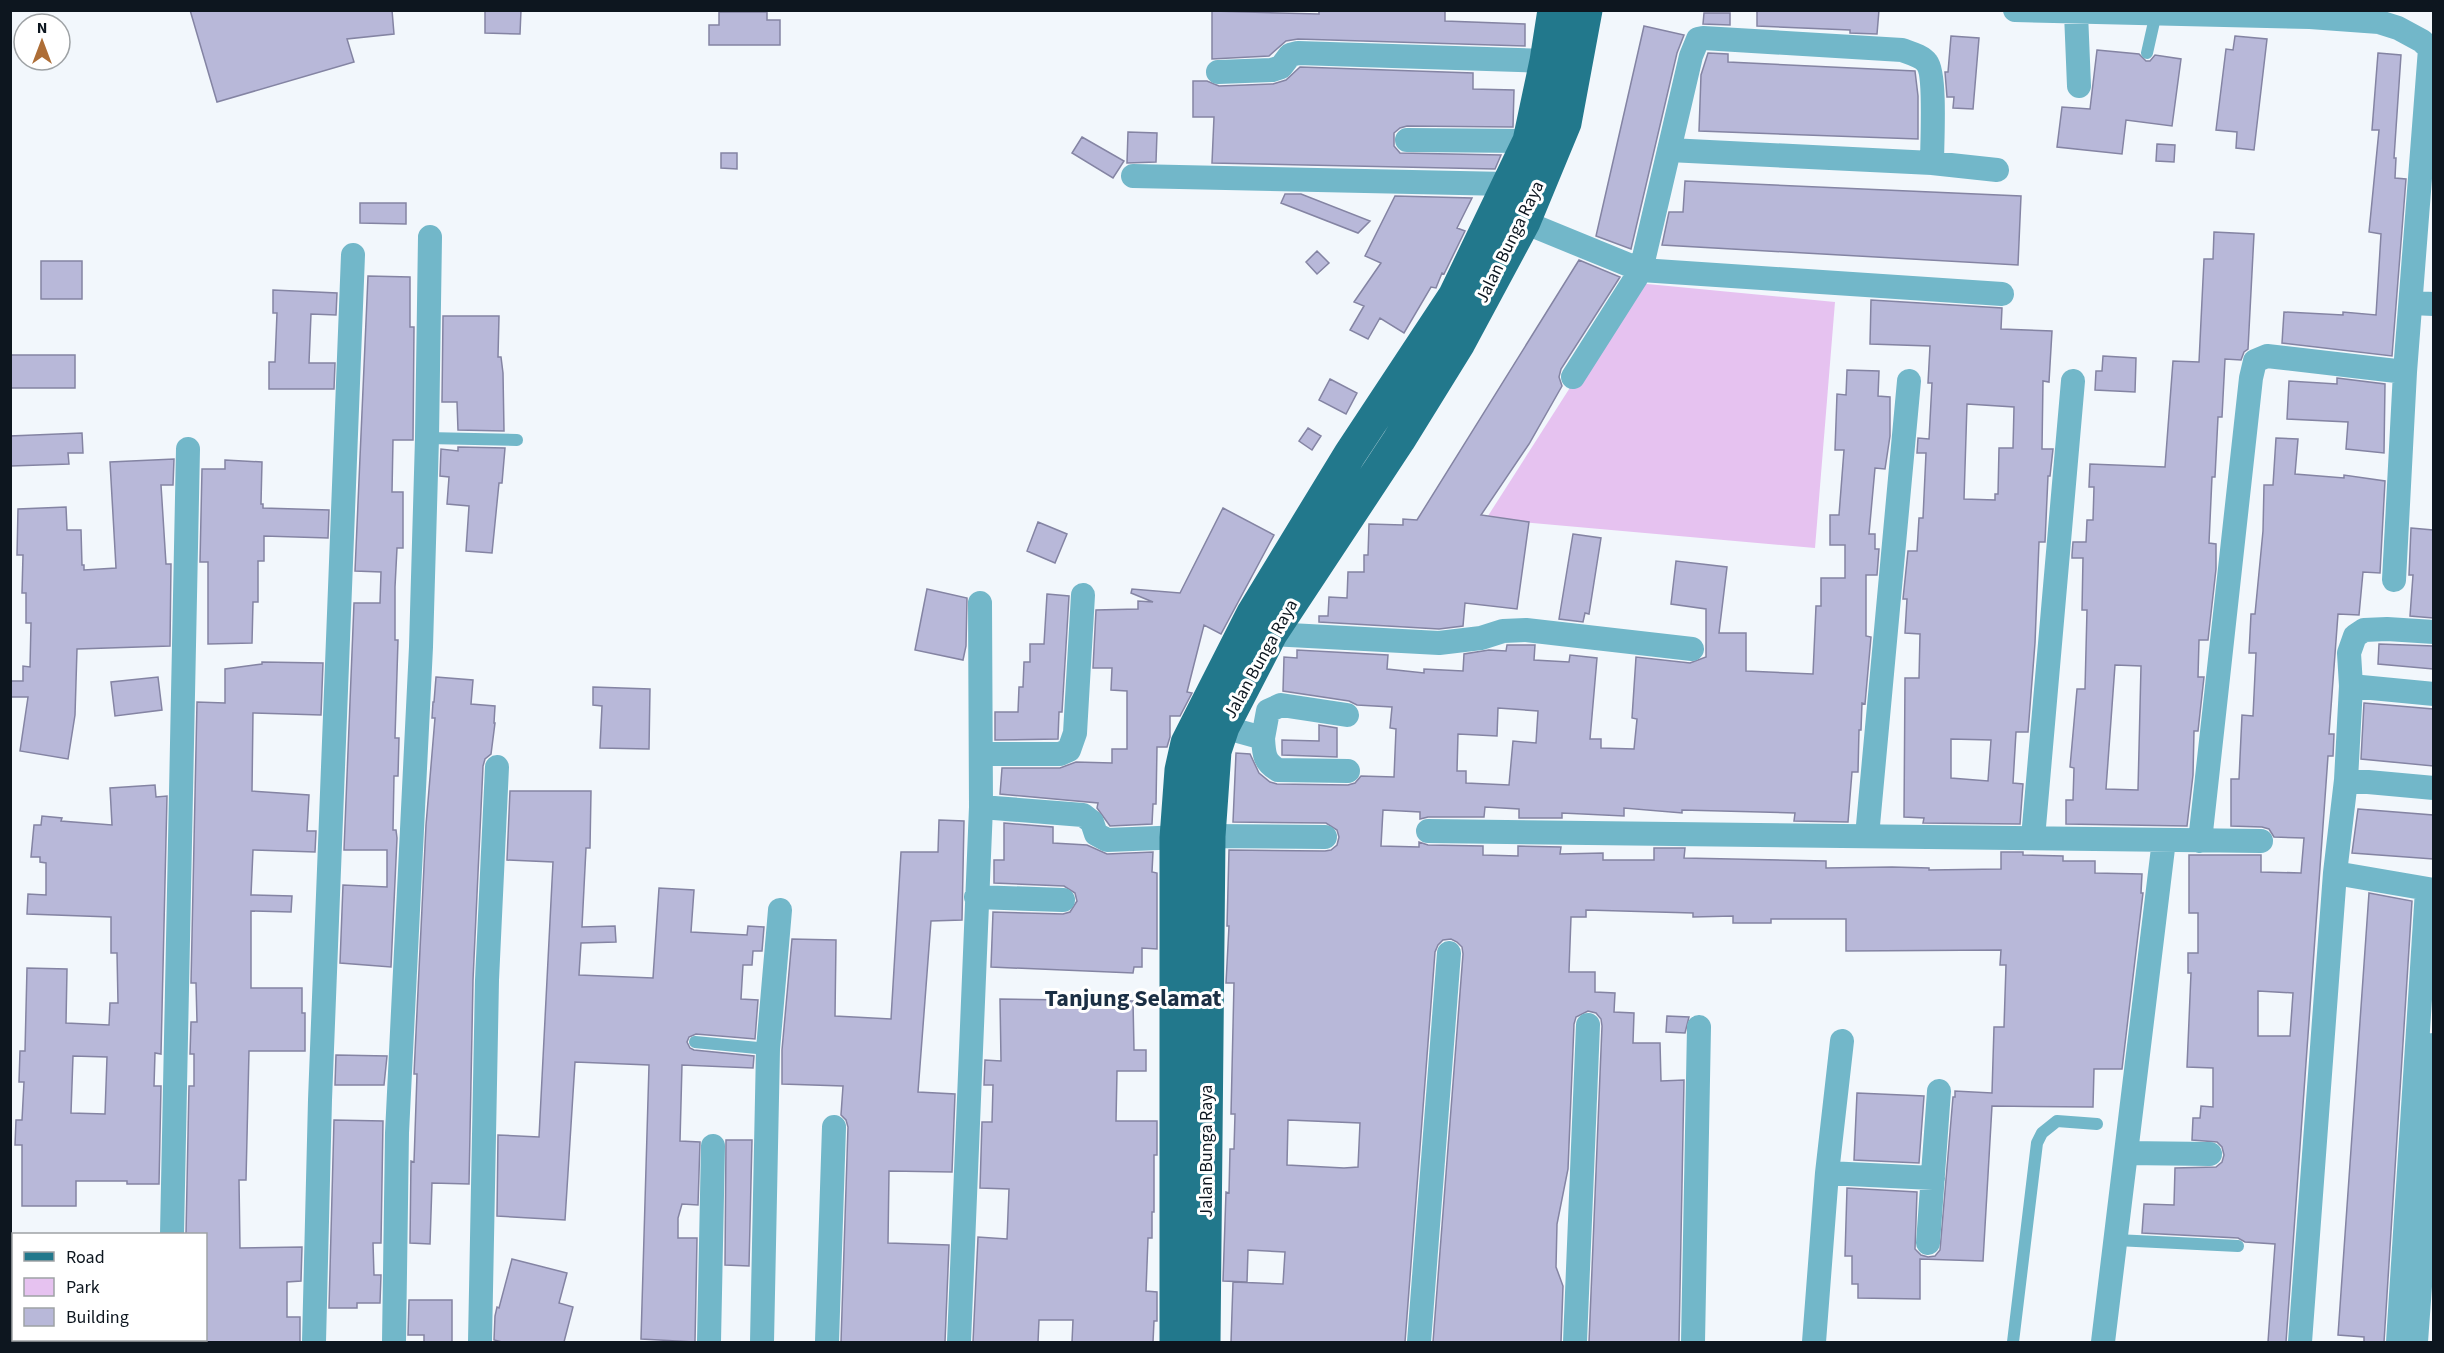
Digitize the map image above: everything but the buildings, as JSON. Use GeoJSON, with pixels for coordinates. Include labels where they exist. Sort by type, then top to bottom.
{"type":"FeatureCollection","features":[{"type":"Feature","properties":{"kind":"main road","name":"Jalan Bunga Raya"},"geometry":{"type":"LineString","coordinates":[[1204,1342],[1209,836],[1215,751],[1223,727],[1271,634],[1399,440],[1459,342],[1488,259],[1507,184],[1528,141],[1546,61],[1554,10]]}},
{"type":"Feature","properties":{"kind":"main road","name":"Jalan Bunga Raya"},"geometry":{"type":"LineString","coordinates":[[1176,1342],[1176,838],[1181,770],[1187,743],[1253,614],[1350,454],[1455,295],[1524,222],[1565,123],[1586,10]]}},
{"type":"Feature","properties":{"kind":"street"},"geometry":{"type":"LineString","coordinates":[[2015,10],[2310,17],[2379,22],[2398,28],[2422,41],[2430,49],[2422,303],[2405,372],[2394,580]]}},
{"type":"Feature","properties":{"kind":"street"},"geometry":{"type":"LineString","coordinates":[[2076,13],[2079,86]]}},
{"type":"Feature","properties":{"kind":"street"},"geometry":{"type":"LineString","coordinates":[[1573,377],[1641,270],[1694,46],[1698,39],[1902,50],[1922,58],[1928,64],[1932,80],[1932,163]]}},
{"type":"Feature","properties":{"kind":"street"},"geometry":{"type":"LineString","coordinates":[[1218,72],[1281,68],[1290,55],[1298,53],[1546,61]]}},
{"type":"Feature","properties":{"kind":"street"},"geometry":{"type":"LineString","coordinates":[[1407,140],[1528,141]]}},
{"type":"Feature","properties":{"kind":"street"},"geometry":{"type":"LineString","coordinates":[[1669,150],[1932,163],[1997,170]]}},
{"type":"Feature","properties":{"kind":"street"},"geometry":{"type":"LineString","coordinates":[[1133,176],[1507,184]]}},
{"type":"Feature","properties":{"kind":"street"},"geometry":{"type":"LineString","coordinates":[[1524,222],[1641,270],[2002,294]]}},
{"type":"Feature","properties":{"kind":"street"},"geometry":{"type":"LineString","coordinates":[[394,1342],[397,1133],[421,647],[428,438],[430,237]]}},
{"type":"Feature","properties":{"kind":"street"},"geometry":{"type":"LineString","coordinates":[[314,1342],[320,1100],[353,255]]}},
{"type":"Feature","properties":{"kind":"street"},"geometry":{"type":"LineString","coordinates":[[2200,841],[2251,378],[2256,361],[2268,356],[2405,372]]}},
{"type":"Feature","properties":{"kind":"street"},"geometry":{"type":"LineString","coordinates":[[1867,836],[1909,381]]}},
{"type":"Feature","properties":{"kind":"street"},"geometry":{"type":"LineString","coordinates":[[2033,838],[2073,381]]}},
{"type":"Feature","properties":{"kind":"street"},"geometry":{"type":"LineString","coordinates":[[172,1233],[188,449]]}},
{"type":"Feature","properties":{"kind":"street"},"geometry":{"type":"LineString","coordinates":[[982,754],[1060,754],[1069,750],[1074,733],[1083,595]]}},
{"type":"Feature","properties":{"kind":"street"},"geometry":{"type":"LineString","coordinates":[[959,1342],[981,807],[980,603]]}},
{"type":"Feature","properties":{"kind":"street"},"geometry":{"type":"LineString","coordinates":[[2300,1342],[2335,873],[2346,780],[2351,686],[2349,653],[2355,636],[2364,630],[2387,628],[2433,632]]}},
{"type":"Feature","properties":{"kind":"street"},"geometry":{"type":"LineString","coordinates":[[1271,634],[1439,643],[1481,638],[1503,631],[1526,630],[1692,649]]}},
{"type":"Feature","properties":{"kind":"street"},"geometry":{"type":"LineString","coordinates":[[2351,686],[2433,694]]}},
{"type":"Feature","properties":{"kind":"street"},"geometry":{"type":"LineString","coordinates":[[1347,714],[1281,705],[1268,711],[1263,738],[1265,759],[1269,765],[1278,770],[1348,771]]}},
{"type":"Feature","properties":{"kind":"street"},"geometry":{"type":"LineString","coordinates":[[1223,727],[1263,738]]}},
{"type":"Feature","properties":{"kind":"street"},"geometry":{"type":"LineString","coordinates":[[480,1342],[488,980],[497,767]]}},
{"type":"Feature","properties":{"kind":"street"},"geometry":{"type":"LineString","coordinates":[[2346,780],[2433,788]]}},
{"type":"Feature","properties":{"kind":"street"},"geometry":{"type":"LineString","coordinates":[[981,807],[1083,815],[1092,822],[1096,834],[1107,840],[1209,836],[1325,837]]}},
{"type":"Feature","properties":{"kind":"street"},"geometry":{"type":"LineString","coordinates":[[1428,831],[2261,842]]}},
{"type":"Feature","properties":{"kind":"street"},"geometry":{"type":"LineString","coordinates":[[2103,1342],[2164,840]]}},
{"type":"Feature","properties":{"kind":"street"},"geometry":{"type":"LineString","coordinates":[[2335,873],[2430,890],[2398,1342]]}},
{"type":"Feature","properties":{"kind":"street"},"geometry":{"type":"LineString","coordinates":[[976,897],[1063,900]]}},
{"type":"Feature","properties":{"kind":"street"},"geometry":{"type":"LineString","coordinates":[[762,1342],[768,1049],[780,910]]}},
{"type":"Feature","properties":{"kind":"street"},"geometry":{"type":"LineString","coordinates":[[1419,1342],[1449,953]]}},
{"type":"Feature","properties":{"kind":"street"},"geometry":{"type":"LineString","coordinates":[[2416,1342],[2432,1133],[2433,1022]]}},
{"type":"Feature","properties":{"kind":"street"},"geometry":{"type":"LineString","coordinates":[[1575,1342],[1587,1025]]}},
{"type":"Feature","properties":{"kind":"street"},"geometry":{"type":"LineString","coordinates":[[1693,1342],[1699,1028]]}},
{"type":"Feature","properties":{"kind":"street"},"geometry":{"type":"LineString","coordinates":[[1814,1342],[1827,1173],[1842,1041]]}},
{"type":"Feature","properties":{"kind":"street"},"geometry":{"type":"LineString","coordinates":[[1928,1243],[1939,1091]]}},
{"type":"Feature","properties":{"kind":"street"},"geometry":{"type":"LineString","coordinates":[[827,1342],[834,1127]]}},
{"type":"Feature","properties":{"kind":"street"},"geometry":{"type":"LineString","coordinates":[[709,1342],[713,1146]]}},
{"type":"Feature","properties":{"kind":"street"},"geometry":{"type":"LineString","coordinates":[[2126,1153],[2210,1154]]}},
{"type":"Feature","properties":{"kind":"street"},"geometry":{"type":"LineString","coordinates":[[1827,1173],[1933,1178]]}},
{"type":"Feature","properties":{"kind":"lane"},"geometry":{"type":"LineString","coordinates":[[2147,53],[2156,13]]}},
{"type":"Feature","properties":{"kind":"lane"},"geometry":{"type":"LineString","coordinates":[[428,438],[517,440]]}},
{"type":"Feature","properties":{"kind":"lane"},"geometry":{"type":"LineString","coordinates":[[695,1042],[768,1049]]}},
{"type":"Feature","properties":{"kind":"lane"},"geometry":{"type":"LineString","coordinates":[[2013,1342],[2037,1143],[2042,1133],[2057,1121],[2097,1124]]}},
{"type":"Feature","properties":{"kind":"lane"},"geometry":{"type":"LineString","coordinates":[[2116,1240],[2238,1245]]}},
{"type":"Feature","properties":{"kind":"green space"},"geometry":{"type":"Polygon","coordinates":[[[1637,283],[1835,302],[1815,548],[1486,519],[1637,283]]]}},
{"type":"Feature","properties":{"kind":"district","name":"Tanjung Selamat"},"geometry":{"type":"Point","coordinates":[1133,998]}}]}
